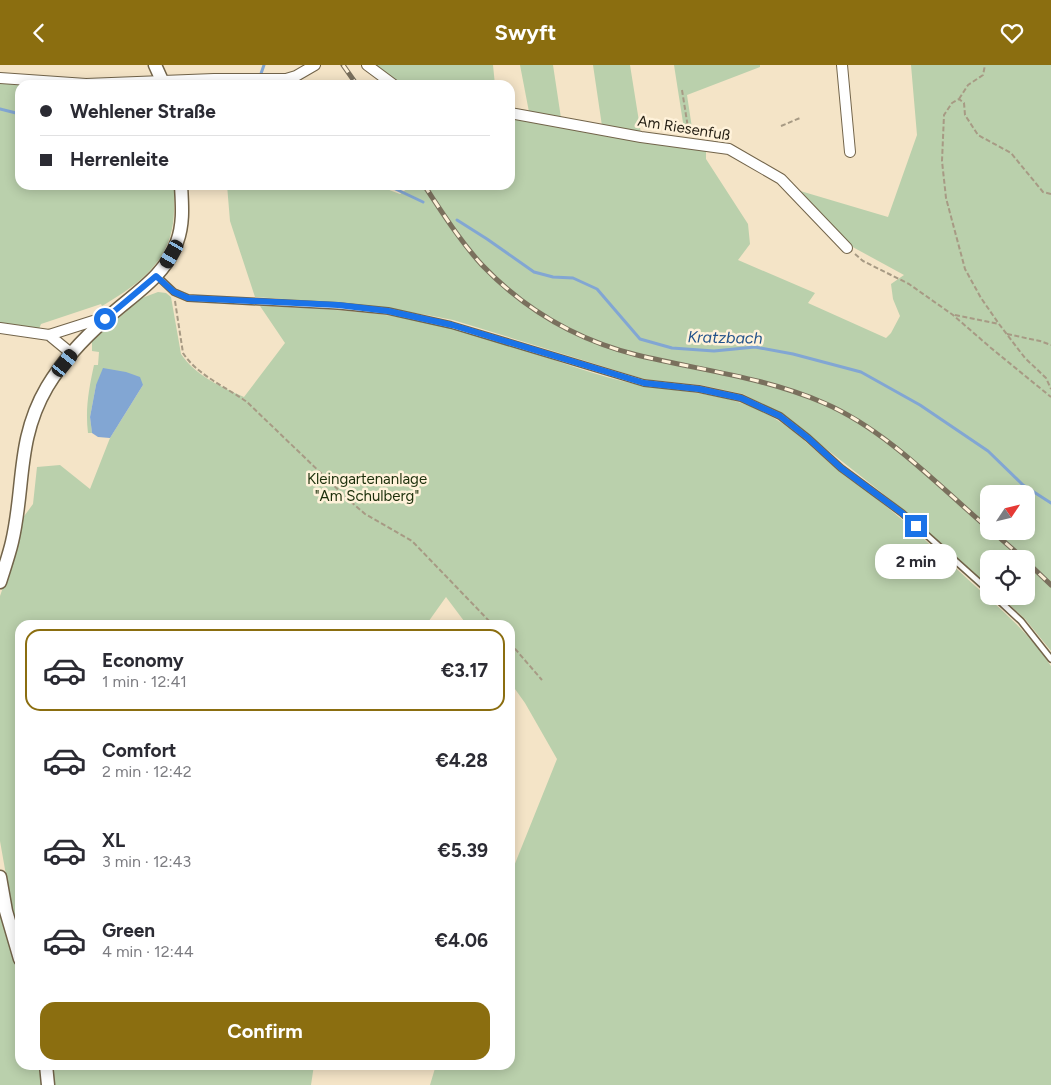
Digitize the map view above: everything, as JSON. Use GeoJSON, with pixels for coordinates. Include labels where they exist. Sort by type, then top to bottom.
{"type":"FeatureCollection","features":[{"type":"Feature","properties":{"kind":"street"},"geometry":{"type":"LineString","coordinates":[[155,65],[162,80]]}},
{"type":"Feature","properties":{"kind":"street"},"geometry":{"type":"LineString","coordinates":[[201,80],[286,79],[296,76],[315,65]]}},
{"type":"Feature","properties":{"kind":"street"},"geometry":{"type":"LineString","coordinates":[[367,65],[387,80]]}},
{"type":"Feature","properties":{"kind":"street"},"geometry":{"type":"LineString","coordinates":[[842,65],[850,152]]}},
{"type":"Feature","properties":{"kind":"street"},"geometry":{"type":"LineString","coordinates":[[0,78],[29,80]]}},
{"type":"Feature","properties":{"kind":"street","name":"Am Riesenfuß"},"geometry":{"type":"LineString","coordinates":[[515,114],[641,137],[729,149],[781,179],[847,248]]}},
{"type":"Feature","properties":{"kind":"street"},"geometry":{"type":"LineString","coordinates":[[0,582],[12,542],[21,465],[27,435],[38,403],[57,372],[72,353],[105,319],[156,276],[167,264],[178,241],[183,208],[181,190]]}},
{"type":"Feature","properties":{"kind":"street"},"geometry":{"type":"LineString","coordinates":[[0,328],[49,335],[105,319]]}},
{"type":"Feature","properties":{"kind":"street"},"geometry":{"type":"LineString","coordinates":[[49,335],[72,353]]}},
{"type":"Feature","properties":{"kind":"street"},"geometry":{"type":"LineString","coordinates":[[0,877],[6,911],[15,942]]}},
{"type":"Feature","properties":{"kind":"street"},"geometry":{"type":"LineString","coordinates":[[46,1070],[48,1085]]}},
{"type":"Feature","properties":{"kind":"lane"},"geometry":{"type":"LineString","coordinates":[[156,276],[174,292],[188,298],[338,305],[388,311],[452,325],[644,383],[699,389],[741,398],[780,416],[841,468],[902,513],[980,583]]}},
{"type":"Feature","properties":{"kind":"lane"},"geometry":{"type":"LineString","coordinates":[[1004,605],[1021,621],[1051,659]]}},
{"type":"Feature","properties":{"kind":"path"},"geometry":{"type":"LineString","coordinates":[[985,65],[983,75],[968,85],[959,99],[952,103],[944,115],[942,161],[946,198],[965,269],[981,298],[999,324],[1025,357],[1046,379],[1051,389]]}},
{"type":"Feature","properties":{"kind":"path"},"geometry":{"type":"LineString","coordinates":[[682,90],[691,144]]}},
{"type":"Feature","properties":{"kind":"path"},"geometry":{"type":"LineString","coordinates":[[959,99],[964,103],[965,115],[978,135],[1011,153],[1042,191],[1051,194]]}},
{"type":"Feature","properties":{"kind":"path"},"geometry":{"type":"LineString","coordinates":[[781,126],[800,118]]}},
{"type":"Feature","properties":{"kind":"path"},"geometry":{"type":"LineString","coordinates":[[847,248],[863,261],[909,284],[953,315],[1051,397]]}},
{"type":"Feature","properties":{"kind":"path"},"geometry":{"type":"LineString","coordinates":[[174,292],[183,353],[187,359],[203,373],[231,390],[247,403],[350,501],[365,513],[412,541],[488,620]]}},
{"type":"Feature","properties":{"kind":"path"},"geometry":{"type":"LineString","coordinates":[[953,315],[999,324]]}},
{"type":"Feature","properties":{"kind":"path"},"geometry":{"type":"LineString","coordinates":[[1007,333],[1051,345]]}},
{"type":"Feature","properties":{"kind":"path"},"geometry":{"type":"LineString","coordinates":[[515,649],[542,680]]}},
{"type":"Feature","properties":{"kind":"green space"},"geometry":{"type":"Polygon","coordinates":[[[373,65],[493,65],[494,80],[392,80],[373,65]]]}},
{"type":"Feature","properties":{"kind":"green space"},"geometry":{"type":"Polygon","coordinates":[[[520,65],[553,65],[561,118],[529,112],[520,65]]]}},
{"type":"Feature","properties":{"kind":"green space"},"geometry":{"type":"Polygon","coordinates":[[[593,65],[630,65],[641,134],[602,126],[593,65]]]}},
{"type":"Feature","properties":{"kind":"green space"},"geometry":{"type":"Polygon","coordinates":[[[674,65],[760,65],[760,67],[687,95],[692,128],[684,129],[674,65]]]}},
{"type":"Feature","properties":{"kind":"green space"},"geometry":{"type":"Polygon","coordinates":[[[911,65],[1051,65],[1051,651],[1025,619],[1010,605],[1035,605],[1035,550],[980,550],[980,579],[905,511],[782,414],[743,394],[701,385],[644,379],[453,320],[428,315],[379,308],[255,297],[230,221],[227,190],[389,190],[400,194],[405,190],[515,190],[515,119],[706,149],[706,159],[748,224],[750,244],[738,260],[815,293],[808,303],[886,338],[891,333],[900,316],[893,299],[891,284],[904,275],[849,245],[797,190],[888,217],[917,135],[911,65]]]}},
{"type":"Feature","properties":{"kind":"green space"},"geometry":{"type":"Polygon","coordinates":[[[0,83],[15,84],[15,190],[174,190],[174,218],[168,242],[155,265],[125,292],[102,306],[101,304],[41,324],[39,329],[0,323],[0,83]]]}},
{"type":"Feature","properties":{"kind":"green space","name":"Kleingartenanlage \"Am Schulberg\""},"geometry":{"type":"Polygon","coordinates":[[[158,292],[166,293],[171,297],[181,354],[209,380],[244,397],[285,343],[260,306],[378,314],[449,327],[493,339],[622,381],[709,395],[743,403],[781,422],[843,474],[910,526],[980,590],[980,605],[997,605],[1031,640],[1051,666],[1051,1085],[430,1085],[434,1070],[515,1070],[515,864],[557,759],[515,689],[515,620],[463,620],[446,597],[430,620],[15,620],[15,921],[0,841],[0,596],[10,567],[22,519],[33,504],[37,467],[60,465],[90,489],[110,438],[143,385],[96,385],[90,417],[92,433],[88,433],[87,407],[89,390],[94,365],[98,365],[99,352],[92,351],[92,341],[142,298],[158,292]]]}},
{"type":"Feature","properties":{"kind":"green space"},"geometry":{"type":"Polygon","coordinates":[[[0,902],[15,953],[15,1070],[42,1070],[43,1085],[0,1085],[0,902]]]}},
{"type":"Feature","properties":{"kind":"green space"},"geometry":{"type":"Polygon","coordinates":[[[51,1070],[313,1070],[311,1085],[53,1085],[51,1070]]]}},
{"type":"Feature","properties":{"kind":"water"},"geometry":{"type":"Polygon","coordinates":[[[103,368],[126,372],[140,377],[143,385],[110,438],[98,437],[92,433],[90,417],[96,385],[103,368]]]}},
{"type":"Feature","properties":{"kind":"waterway"},"geometry":{"type":"LineString","coordinates":[[259,80],[264,65]]}},
{"type":"Feature","properties":{"kind":"waterway","name":"Kratzbach"},"geometry":{"type":"LineString","coordinates":[[0,109],[15,113]]}},
{"type":"Feature","properties":{"kind":"waterway","name":"Kratzbach"},"geometry":{"type":"LineString","coordinates":[[398,190],[423,202]]}},
{"type":"Feature","properties":{"kind":"waterway","name":"Kratzbach"},"geometry":{"type":"LineString","coordinates":[[457,220],[534,272],[553,277],[573,278],[597,289],[640,339],[672,348],[714,351],[755,347],[793,354],[861,372],[920,405],[988,451],[1023,485],[1051,503]]}},
{"type":"Feature","properties":{"kind":"railway"},"geometry":{"type":"LineString","coordinates":[[343,65],[354,80]]}},
{"type":"Feature","properties":{"kind":"railway"},"geometry":{"type":"LineString","coordinates":[[427,190],[459,236],[482,265],[516,296],[553,321],[573,332],[615,349],[755,380],[824,403],[847,414],[890,443],[980,521]]}},
{"type":"Feature","properties":{"kind":"railway"},"geometry":{"type":"LineString","coordinates":[[1002,540],[1014,550]]}},
{"type":"Feature","properties":{"kind":"railway"},"geometry":{"type":"LineString","coordinates":[[1035,570],[1051,585]]}},
{"type":"Feature","properties":{"kind":"route"},"geometry":{"type":"LineString","coordinates":[[105,319],[156,276],[174,292],[188,298],[338,305],[388,311],[452,325],[644,383],[699,389],[741,398],[780,416],[841,468],[902,513],[916,526]]}}]}
